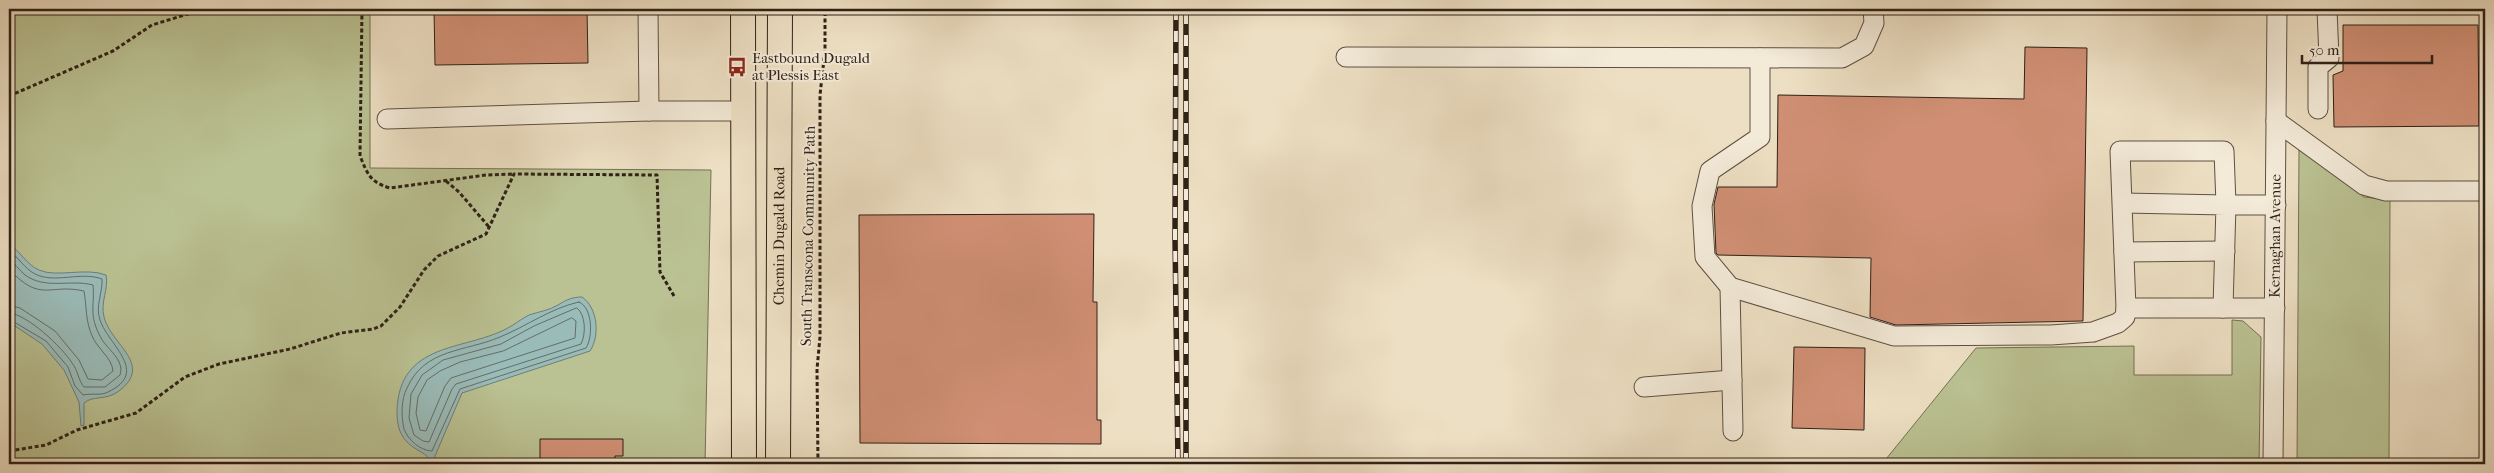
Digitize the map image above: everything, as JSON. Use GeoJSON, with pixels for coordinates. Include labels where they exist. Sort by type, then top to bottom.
{"type":"FeatureCollection","features":[{"type":"Feature","properties":{"kind":"main road"},"geometry":{"type":"LineString","coordinates":[[743,9],[744,464]]}},
{"type":"Feature","properties":{"kind":"main road","name":"Chemin Dugald Road"},"geometry":{"type":"LineString","coordinates":[[774,460],[781,114],[780,9]]}},
{"type":"Feature","properties":{"kind":"main road"},"geometry":{"type":"LineString","coordinates":[[742,111],[781,114]]}},
{"type":"Feature","properties":{"kind":"street"},"geometry":{"type":"LineString","coordinates":[[648,9],[649,112]]}},
{"type":"Feature","properties":{"kind":"street"},"geometry":{"type":"LineString","coordinates":[[1346,57],[1842,58],[1864,46],[1874,23],[1874,9]]}},
{"type":"Feature","properties":{"kind":"street","name":"Kernaghan Avenue"},"geometry":{"type":"LineString","coordinates":[[2273,464],[2277,9]]}},
{"type":"Feature","properties":{"kind":"street"},"geometry":{"type":"LineString","coordinates":[[2318,110],[2318,67],[2328,58],[2326,9]]}},
{"type":"Feature","properties":{"kind":"street"},"geometry":{"type":"LineString","coordinates":[[1760,58],[1760,137],[1710,171],[1702,206],[1705,257],[1730,287],[1894,336],[2051,335],[2093,332],[2118,323],[2125,317],[2120,151],[2224,151],[2226,205],[2223,308]]}},
{"type":"Feature","properties":{"kind":"street"},"geometry":{"type":"LineString","coordinates":[[387,120],[742,111]]}},
{"type":"Feature","properties":{"kind":"street"},"geometry":{"type":"LineString","coordinates":[[2276,121],[2364,185],[2373,189],[2386,191],[2485,191]]}},
{"type":"Feature","properties":{"kind":"street"},"geometry":{"type":"LineString","coordinates":[[2122,203],[2276,205]]}},
{"type":"Feature","properties":{"kind":"street"},"geometry":{"type":"LineString","coordinates":[[2124,252],[2224,251]]}},
{"type":"Feature","properties":{"kind":"street"},"geometry":{"type":"LineString","coordinates":[[1730,287],[1733,431]]}},
{"type":"Feature","properties":{"kind":"street"},"geometry":{"type":"LineString","coordinates":[[2126,308],[2275,308]]}},
{"type":"Feature","properties":{"kind":"street"},"geometry":{"type":"LineString","coordinates":[[1644,387],[1732,380]]}},
{"type":"Feature","properties":{"kind":"path"},"geometry":{"type":"LineString","coordinates":[[9,96],[113,51],[152,25],[204,9]]}},
{"type":"Feature","properties":{"kind":"path","name":"South Transcona Community Path"},"geometry":{"type":"LineString","coordinates":[[818,464],[816,370],[820,337],[820,95],[826,50],[825,9]]}},
{"type":"Feature","properties":{"kind":"path"},"geometry":{"type":"LineString","coordinates":[[9,452],[46,445],[77,430],[136,413],[185,377],[219,364],[290,349],[341,333],[373,329],[381,326],[400,307],[424,270],[438,256],[486,234],[514,174],[657,175],[660,272],[674,296]]}},
{"type":"Feature","properties":{"kind":"path"},"geometry":{"type":"LineString","coordinates":[[446,180],[489,227]]}},
{"type":"Feature","properties":{"kind":"green space"},"geometry":{"type":"Polygon","coordinates":[[[9,9],[370,9],[370,168],[711,170],[705,464],[9,464],[9,9]]]}},
{"type":"Feature","properties":{"kind":"green space"},"geometry":{"type":"Polygon","coordinates":[[[2299,149],[2364,197],[2390,200],[2389,464],[2297,464],[2299,149]]]}},
{"type":"Feature","properties":{"kind":"green space"},"geometry":{"type":"Polygon","coordinates":[[[2232,320],[2243,321],[2261,337],[2259,464],[1882,464],[1976,348],[2134,346],[2134,375],[2232,375],[2232,320]]]}},
{"type":"Feature","properties":{"kind":"water"},"geometry":{"type":"Polygon","coordinates":[[[9,244],[39,270],[54,273],[89,272],[106,275],[103,306],[104,317],[114,337],[127,354],[132,372],[129,381],[119,391],[109,396],[91,399],[84,403],[84,425],[81,426],[79,402],[64,370],[42,344],[9,322],[9,244]]]}},
{"type":"Feature","properties":{"kind":"water"},"geometry":{"type":"Polygon","coordinates":[[[582,297],[591,308],[596,323],[595,338],[590,351],[462,393],[435,456],[435,464],[431,464],[425,454],[407,442],[398,425],[397,411],[400,389],[409,372],[421,361],[436,352],[506,329],[529,315],[551,308],[569,299],[582,297]]]}},
{"type":"Feature","properties":{"kind":"building"},"geometry":{"type":"Polygon","coordinates":[[[434,9],[587,9],[588,63],[435,65],[434,9]]]}},
{"type":"Feature","properties":{"kind":"building"},"geometry":{"type":"Polygon","coordinates":[[[2343,25],[2478,25],[2479,126],[2334,127],[2333,75],[2343,71],[2343,25]]]}},
{"type":"Feature","properties":{"kind":"building"},"geometry":{"type":"Polygon","coordinates":[[[2025,47],[2087,48],[2083,321],[1896,325],[1870,317],[1871,258],[1718,255],[1716,253],[1714,204],[1718,187],[1777,187],[1778,95],[2024,99],[2025,47]]]}},
{"type":"Feature","properties":{"kind":"building"},"geometry":{"type":"Polygon","coordinates":[[[1094,214],[1093,302],[1097,302],[1097,420],[1101,420],[1101,444],[860,443],[859,215],[1094,214]]]}},
{"type":"Feature","properties":{"kind":"building"},"geometry":{"type":"Polygon","coordinates":[[[1794,347],[1865,348],[1864,430],[1792,428],[1794,347]]]}},
{"type":"Feature","properties":{"kind":"building"},"geometry":{"type":"Polygon","coordinates":[[[540,439],[623,439],[623,456],[615,456],[615,464],[540,464],[540,439]]]}},
{"type":"Feature","properties":{"kind":"railway"},"geometry":{"type":"LineString","coordinates":[[1176,9],[1175,236],[1178,464]]}},
{"type":"Feature","properties":{"kind":"railway"},"geometry":{"type":"LineString","coordinates":[[1186,9],[1186,464]]}},
{"type":"Feature","properties":{"kind":"place","name":"Eastbound Dugald at Plessis East"},"geometry":{"type":"Point","coordinates":[737,67]}}]}
